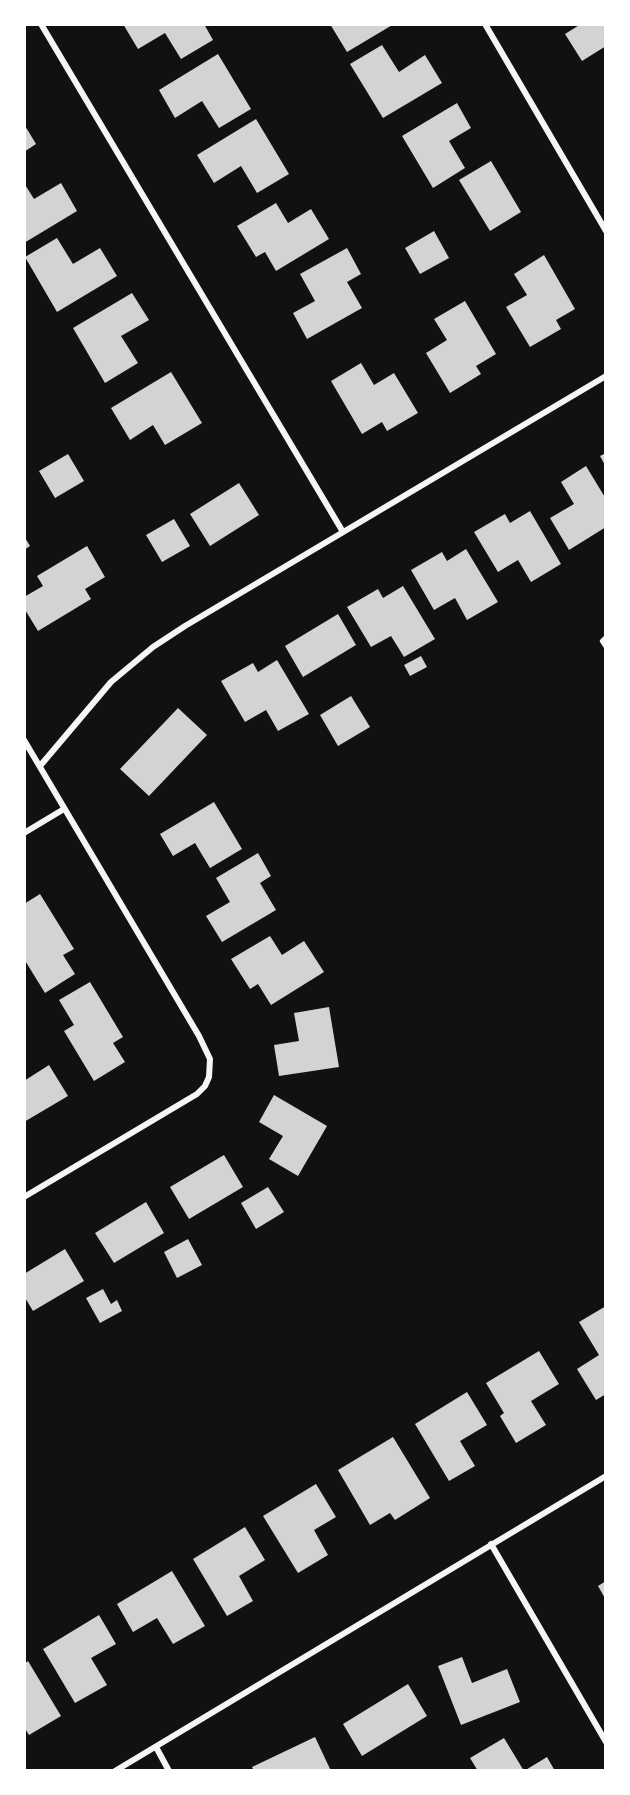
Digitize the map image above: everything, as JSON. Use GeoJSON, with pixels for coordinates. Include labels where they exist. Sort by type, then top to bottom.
{"type":"FeatureCollection","features":[{"type":"Feature","properties":{"kind":"street"},"geometry":{"type":"LineString","coordinates":[[41,24],[343,532]]}},
{"type":"Feature","properties":{"kind":"street"},"geometry":{"type":"LineString","coordinates":[[485,24],[606,231]]}},
{"type":"Feature","properties":{"kind":"street"},"geometry":{"type":"LineString","coordinates":[[40,766],[111,682],[153,647],[606,376]]}},
{"type":"Feature","properties":{"kind":"street"},"geometry":{"type":"LineString","coordinates":[[24,740],[205,1046],[210,1059],[209,1077],[205,1086],[197,1094],[24,1197]]}},
{"type":"Feature","properties":{"kind":"street"},"geometry":{"type":"LineString","coordinates":[[24,833],[64,809]]}},
{"type":"Feature","properties":{"kind":"street"},"geometry":{"type":"LineString","coordinates":[[115,1771],[606,1476]]}},
{"type":"Feature","properties":{"kind":"street"},"geometry":{"type":"LineString","coordinates":[[491,1544],[606,1742]]}},
{"type":"Feature","properties":{"kind":"street"},"geometry":{"type":"LineString","coordinates":[[156,1747],[169,1771]]}},
{"type":"Feature","properties":{"kind":"lane"},"geometry":{"type":"LineString","coordinates":[[606,637],[602,640],[606,646]]}},
{"type":"Feature","properties":{"kind":"building"},"geometry":{"type":"Polygon","coordinates":[[[123,24],[204,24],[213,40],[181,59],[165,33],[138,49],[123,24]]]}},
{"type":"Feature","properties":{"kind":"building"},"geometry":{"type":"Polygon","coordinates":[[[330,24],[394,24],[347,52],[330,24]]]}},
{"type":"Feature","properties":{"kind":"building"},"geometry":{"type":"Polygon","coordinates":[[[581,24],[606,24],[606,46],[582,61],[565,34],[581,24]]]}},
{"type":"Feature","properties":{"kind":"building"},"geometry":{"type":"Polygon","coordinates":[[[382,45],[399,72],[425,55],[442,83],[383,118],[350,64],[382,45]]]}},
{"type":"Feature","properties":{"kind":"building"},"geometry":{"type":"Polygon","coordinates":[[[218,54],[251,109],[219,128],[202,101],[175,118],[159,90],[218,54]]]}},
{"type":"Feature","properties":{"kind":"building"},"geometry":{"type":"Polygon","coordinates":[[[457,103],[471,128],[449,141],[465,168],[433,188],[402,136],[457,103]]]}},
{"type":"Feature","properties":{"kind":"building"},"geometry":{"type":"Polygon","coordinates":[[[256,119],[289,174],[257,193],[241,166],[214,183],[197,155],[256,119]]]}},
{"type":"Feature","properties":{"kind":"building"},"geometry":{"type":"Polygon","coordinates":[[[24,124],[36,144],[24,152],[24,124]]]}},
{"type":"Feature","properties":{"kind":"building"},"geometry":{"type":"Polygon","coordinates":[[[491,161],[521,212],[490,231],[459,180],[491,161]]]}},
{"type":"Feature","properties":{"kind":"building"},"geometry":{"type":"Polygon","coordinates":[[[24,183],[34,199],[61,183],[77,211],[24,243],[24,183]]]}},
{"type":"Feature","properties":{"kind":"building"},"geometry":{"type":"Polygon","coordinates":[[[276,203],[288,223],[311,209],[329,239],[276,271],[265,252],[256,257],[237,226],[276,203]]]}},
{"type":"Feature","properties":{"kind":"building"},"geometry":{"type":"Polygon","coordinates":[[[434,231],[449,258],[420,274],[405,248],[434,231]]]}},
{"type":"Feature","properties":{"kind":"building"},"geometry":{"type":"Polygon","coordinates":[[[57,238],[73,264],[100,248],[117,276],[57,312],[25,257],[57,238]]]}},
{"type":"Feature","properties":{"kind":"building"},"geometry":{"type":"Polygon","coordinates":[[[347,248],[361,274],[347,282],[362,308],[307,339],[293,313],[315,301],[300,274],[347,248]]]}},
{"type":"Feature","properties":{"kind":"building"},"geometry":{"type":"Polygon","coordinates":[[[544,255],[575,309],[556,320],[561,329],[530,347],[506,307],[527,295],[514,274],[544,255]]]}},
{"type":"Feature","properties":{"kind":"building"},"geometry":{"type":"Polygon","coordinates":[[[132,293],[149,320],[121,336],[138,363],[105,383],[73,328],[132,293]]]}},
{"type":"Feature","properties":{"kind":"building"},"geometry":{"type":"Polygon","coordinates":[[[465,301],[496,354],[476,366],[481,374],[450,393],[426,353],[447,340],[434,319],[465,301]]]}},
{"type":"Feature","properties":{"kind":"building"},"geometry":{"type":"Polygon","coordinates":[[[361,363],[374,385],[394,373],[418,413],[387,431],[382,422],[362,434],[331,381],[361,363]]]}},
{"type":"Feature","properties":{"kind":"building"},"geometry":{"type":"Polygon","coordinates":[[[171,372],[202,423],[165,445],[153,425],[130,440],[111,408],[171,372]]]}},
{"type":"Feature","properties":{"kind":"building"},"geometry":{"type":"Polygon","coordinates":[[[606,453],[606,467],[600,456],[606,453]]]}},
{"type":"Feature","properties":{"kind":"building"},"geometry":{"type":"Polygon","coordinates":[[[68,454],[84,481],[55,498],[39,471],[68,454]]]}},
{"type":"Feature","properties":{"kind":"building"},"geometry":{"type":"Polygon","coordinates":[[[586,466],[606,499],[606,527],[569,550],[550,518],[574,504],[561,482],[586,466]]]}},
{"type":"Feature","properties":{"kind":"building"},"geometry":{"type":"Polygon","coordinates":[[[239,483],[259,515],[210,546],[190,514],[239,483]]]}},
{"type":"Feature","properties":{"kind":"building"},"geometry":{"type":"Polygon","coordinates":[[[530,511],[561,564],[531,582],[518,560],[498,572],[474,532],[505,514],[510,523],[530,511]]]}},
{"type":"Feature","properties":{"kind":"building"},"geometry":{"type":"Polygon","coordinates":[[[174,519],[190,546],[162,562],[146,535],[174,519]]]}},
{"type":"Feature","properties":{"kind":"building"},"geometry":{"type":"Polygon","coordinates":[[[24,536],[30,546],[24,550],[24,536]]]}},
{"type":"Feature","properties":{"kind":"building"},"geometry":{"type":"Polygon","coordinates":[[[87,546],[105,577],[85,589],[91,599],[38,631],[24,608],[24,597],[43,586],[37,576],[87,546]]]}},
{"type":"Feature","properties":{"kind":"building"},"geometry":{"type":"Polygon","coordinates":[[[466,549],[498,602],[467,620],[455,598],[434,610],[411,570],[442,552],[447,561],[466,549]]]}},
{"type":"Feature","properties":{"kind":"building"},"geometry":{"type":"Polygon","coordinates":[[[403,586],[435,639],[404,657],[391,636],[371,647],[347,607],[378,589],[383,598],[403,586]]]}},
{"type":"Feature","properties":{"kind":"building"},"geometry":{"type":"Polygon","coordinates":[[[338,614],[356,645],[303,677],[285,646],[338,614]]]}},
{"type":"Feature","properties":{"kind":"building"},"geometry":{"type":"Polygon","coordinates":[[[421,656],[427,667],[410,676],[404,665],[421,656]]]}},
{"type":"Feature","properties":{"kind":"building"},"geometry":{"type":"Polygon","coordinates":[[[277,660],[309,714],[278,731],[266,710],[245,722],[221,681],[253,663],[258,672],[277,660]]]}},
{"type":"Feature","properties":{"kind":"building"},"geometry":{"type":"Polygon","coordinates":[[[351,696],[370,727],[338,746],[320,715],[351,696]]]}},
{"type":"Feature","properties":{"kind":"building"},"geometry":{"type":"Polygon","coordinates":[[[178,708],[207,735],[149,796],[120,769],[178,708]]]}},
{"type":"Feature","properties":{"kind":"building"},"geometry":{"type":"Polygon","coordinates":[[[214,802],[242,849],[210,868],[195,843],[173,856],[160,834],[214,802]]]}},
{"type":"Feature","properties":{"kind":"building"},"geometry":{"type":"Polygon","coordinates":[[[258,853],[271,876],[260,883],[276,910],[222,942],[206,916],[230,902],[216,878],[258,853]]]}},
{"type":"Feature","properties":{"kind":"building"},"geometry":{"type":"Polygon","coordinates":[[[40,894],[74,949],[63,955],[75,974],[45,993],[24,959],[24,904],[40,894]]]}},
{"type":"Feature","properties":{"kind":"building"},"geometry":{"type":"Polygon","coordinates":[[[270,936],[282,955],[304,941],[324,972],[271,1005],[258,984],[250,989],[231,959],[270,936]]]}},
{"type":"Feature","properties":{"kind":"building"},"geometry":{"type":"Polygon","coordinates":[[[90,982],[123,1037],[113,1043],[125,1062],[94,1081],[64,1031],[74,1025],[59,1000],[90,982]]]}},
{"type":"Feature","properties":{"kind":"building"},"geometry":{"type":"Polygon","coordinates":[[[329,1007],[339,1067],[279,1076],[274,1045],[299,1041],[294,1013],[329,1007]]]}},
{"type":"Feature","properties":{"kind":"building"},"geometry":{"type":"Polygon","coordinates":[[[49,1065],[68,1096],[24,1122],[24,1081],[49,1065]]]}},
{"type":"Feature","properties":{"kind":"building"},"geometry":{"type":"Polygon","coordinates":[[[274,1095],[327,1126],[298,1176],[269,1159],[283,1136],[259,1122],[274,1095]]]}},
{"type":"Feature","properties":{"kind":"building"},"geometry":{"type":"Polygon","coordinates":[[[224,1155],[243,1187],[189,1219],[170,1187],[224,1155]]]}},
{"type":"Feature","properties":{"kind":"building"},"geometry":{"type":"Polygon","coordinates":[[[268,1187],[284,1212],[256,1229],[241,1203],[268,1187]]]}},
{"type":"Feature","properties":{"kind":"building"},"geometry":{"type":"Polygon","coordinates":[[[146,1202],[164,1233],[114,1263],[95,1233],[146,1202]]]}},
{"type":"Feature","properties":{"kind":"building"},"geometry":{"type":"Polygon","coordinates":[[[188,1239],[202,1265],[177,1278],[164,1252],[188,1239]]]}},
{"type":"Feature","properties":{"kind":"building"},"geometry":{"type":"Polygon","coordinates":[[[65,1249],[84,1281],[33,1311],[24,1296],[24,1274],[65,1249]]]}},
{"type":"Feature","properties":{"kind":"building"},"geometry":{"type":"Polygon","coordinates":[[[103,1289],[111,1304],[117,1300],[122,1311],[100,1323],[86,1298],[103,1289]]]}},
{"type":"Feature","properties":{"kind":"building"},"geometry":{"type":"Polygon","coordinates":[[[606,1306],[606,1394],[596,1400],[577,1369],[599,1355],[579,1322],[606,1306]]]}},
{"type":"Feature","properties":{"kind":"building"},"geometry":{"type":"Polygon","coordinates":[[[539,1351],[559,1384],[531,1401],[546,1425],[516,1443],[500,1416],[504,1413],[486,1383],[539,1351]]]}},
{"type":"Feature","properties":{"kind":"building"},"geometry":{"type":"Polygon","coordinates":[[[467,1392],[487,1425],[460,1441],[475,1466],[449,1481],[415,1424],[467,1392]]]}},
{"type":"Feature","properties":{"kind":"building"},"geometry":{"type":"Polygon","coordinates":[[[393,1437],[430,1498],[395,1520],[390,1513],[370,1525],[338,1470],[393,1437]]]}},
{"type":"Feature","properties":{"kind":"building"},"geometry":{"type":"Polygon","coordinates":[[[316,1484],[336,1517],[314,1530],[328,1555],[298,1573],[263,1516],[316,1484]]]}},
{"type":"Feature","properties":{"kind":"building"},"geometry":{"type":"Polygon","coordinates":[[[245,1527],[265,1560],[239,1576],[253,1601],[227,1616],[193,1559],[245,1527]]]}},
{"type":"Feature","properties":{"kind":"building"},"geometry":{"type":"Polygon","coordinates":[[[172,1571],[205,1626],[173,1644],[157,1618],[133,1632],[117,1604],[172,1571]]]}},
{"type":"Feature","properties":{"kind":"building"},"geometry":{"type":"Polygon","coordinates":[[[606,1581],[606,1600],[598,1586],[606,1581]]]}},
{"type":"Feature","properties":{"kind":"building"},"geometry":{"type":"Polygon","coordinates":[[[99,1615],[116,1644],[91,1658],[107,1685],[75,1703],[43,1649],[99,1615]]]}},
{"type":"Feature","properties":{"kind":"building"},"geometry":{"type":"Polygon","coordinates":[[[462,1657],[472,1683],[507,1669],[520,1702],[461,1725],[438,1666],[462,1657]]]}},
{"type":"Feature","properties":{"kind":"building"},"geometry":{"type":"Polygon","coordinates":[[[28,1661],[61,1716],[29,1735],[24,1727],[24,1664],[28,1661]]]}},
{"type":"Feature","properties":{"kind":"building"},"geometry":{"type":"Polygon","coordinates":[[[408,1684],[427,1716],[362,1756],[343,1724],[408,1684]]]}},
{"type":"Feature","properties":{"kind":"building"},"geometry":{"type":"Polygon","coordinates":[[[315,1737],[331,1771],[254,1771],[252,1767],[315,1737]]]}},
{"type":"Feature","properties":{"kind":"building"},"geometry":{"type":"Polygon","coordinates":[[[504,1738],[524,1771],[478,1771],[470,1758],[504,1738]]]}},
{"type":"Feature","properties":{"kind":"building"},"geometry":{"type":"Polygon","coordinates":[[[547,1757],[555,1771],[524,1771],[547,1757]]]}}]}
